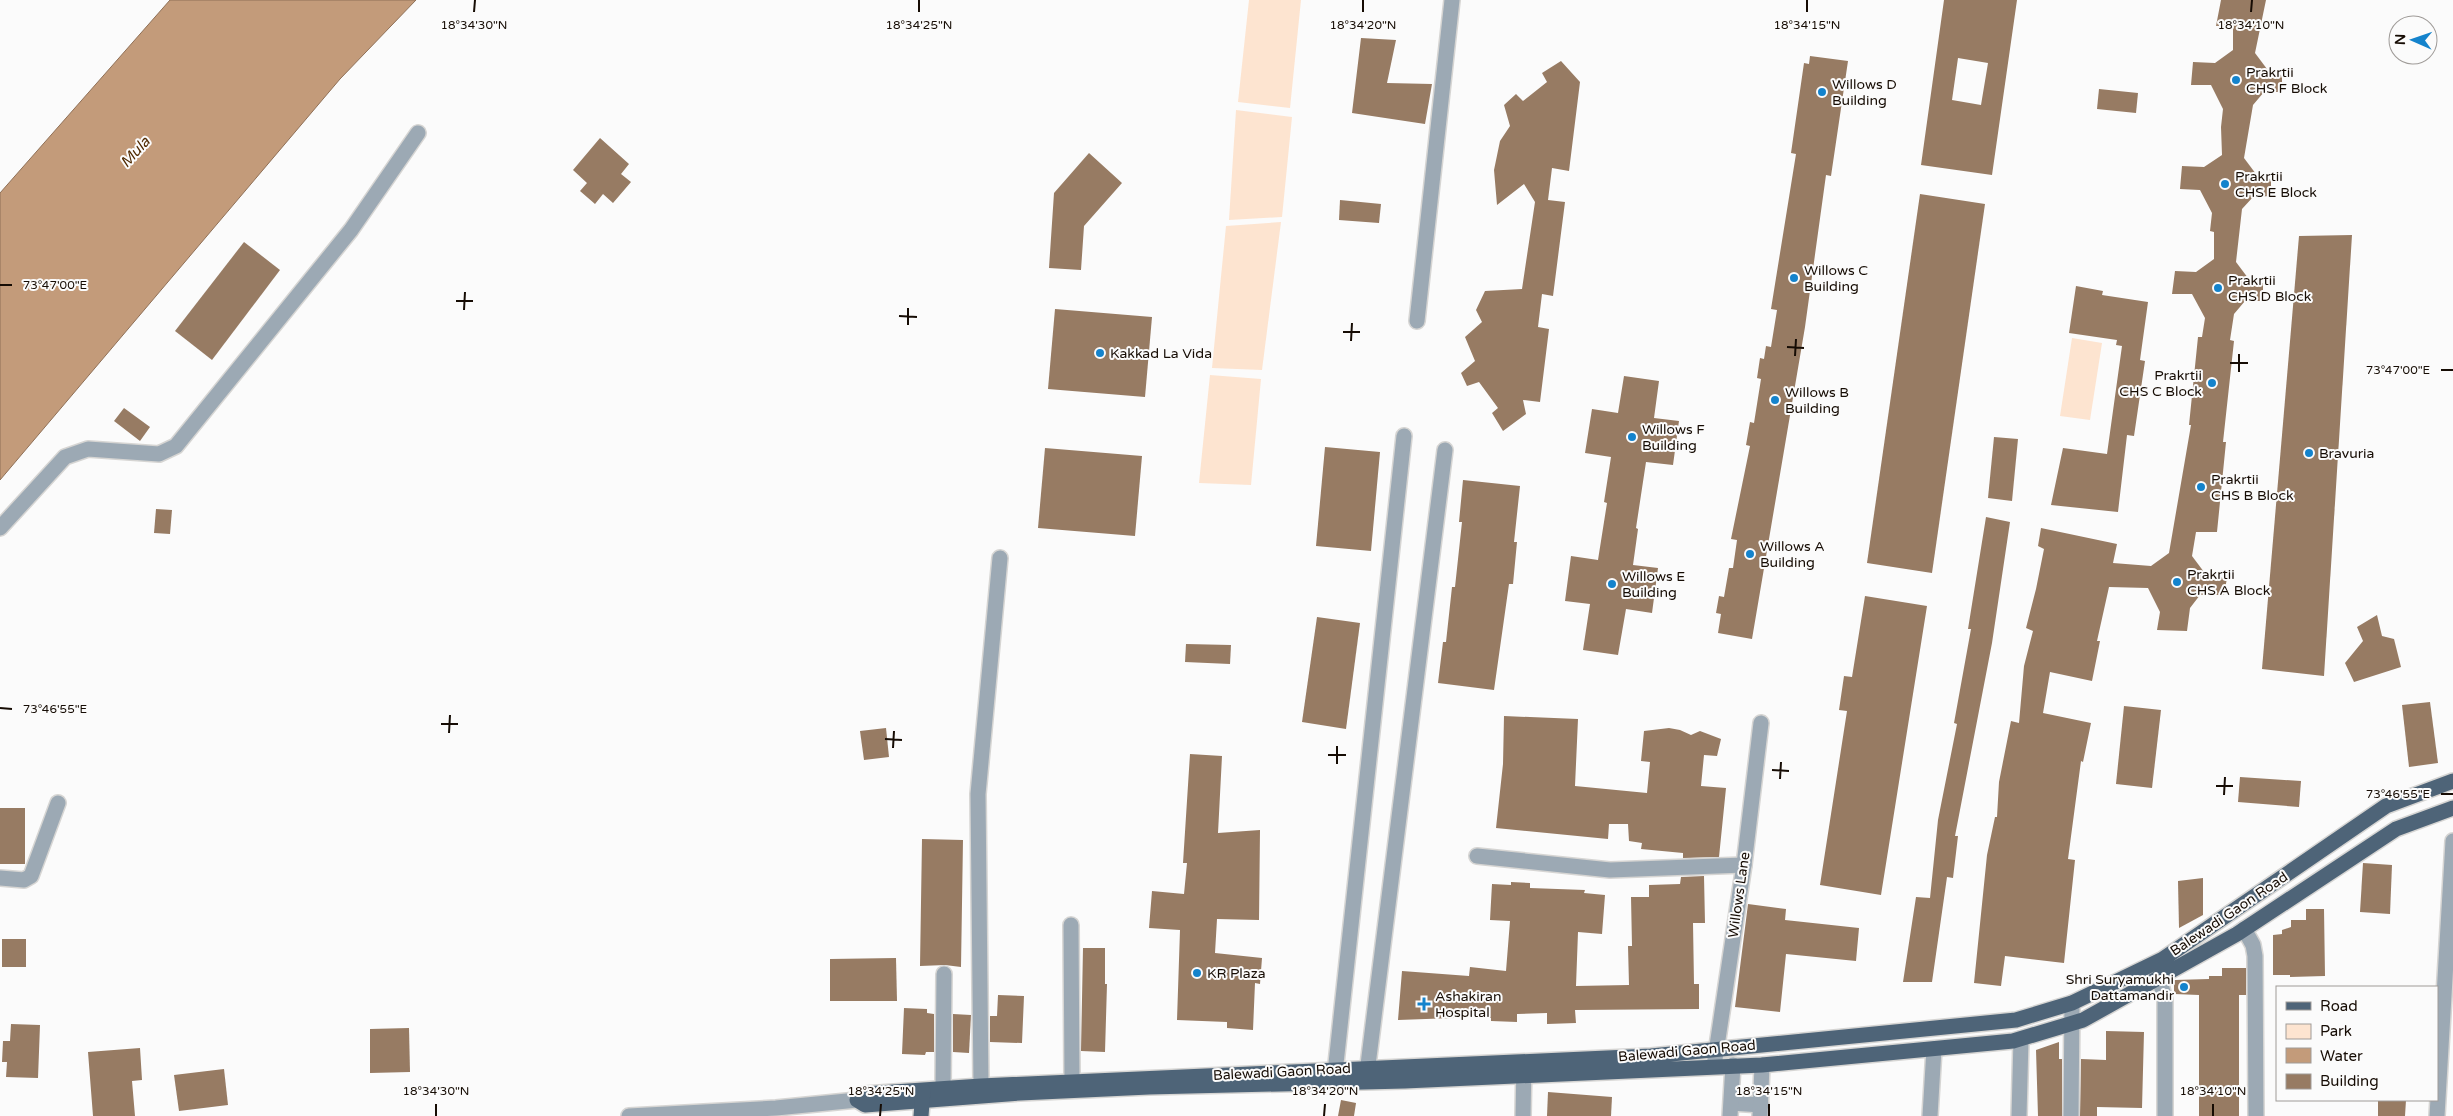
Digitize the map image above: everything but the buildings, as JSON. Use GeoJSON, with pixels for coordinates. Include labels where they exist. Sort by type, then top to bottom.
{"type":"FeatureCollection","features":[{"type":"Feature","properties":{"kind":"main road","name":"Balewadi Gaon Road"},"geometry":{"type":"LineString","coordinates":[[857,1100],[865,1094],[875,1105],[923,1095],[943,1088],[981,1086],[1072,1082],[1336,1077],[1524,1068],[2016,1020],[2072,1003],[2163,959],[2386,806],[2453,781]]}},
{"type":"Feature","properties":{"kind":"main road","name":"Balewadi Gaon Road"},"geometry":{"type":"LineString","coordinates":[[1524,1068],[1667,1070],[1714,1066],[1762,1065],[1934,1049],[2021,1038],[2082,1020],[2244,929],[2396,829],[2453,808]]}},
{"type":"Feature","properties":{"kind":"main road","name":"Balewadi Gaon Road"},"geometry":{"type":"LineString","coordinates":[[923,1095],[1150,1087],[1336,1077]]}},
{"type":"Feature","properties":{"kind":"main road"},"geometry":{"type":"LineString","coordinates":[[921,1116],[923,1095]]}},
{"type":"Feature","properties":{"kind":"street"},"geometry":{"type":"LineString","coordinates":[[1417,321],[1452,0]]}},
{"type":"Feature","properties":{"kind":"street"},"geometry":{"type":"LineString","coordinates":[[0,528],[65,457],[88,449],[159,454],[176,446],[351,230],[418,132]]}},
{"type":"Feature","properties":{"kind":"street"},"geometry":{"type":"LineString","coordinates":[[1336,1077],[1404,436]]}},
{"type":"Feature","properties":{"kind":"street"},"geometry":{"type":"LineString","coordinates":[[1366,1076],[1445,450]]}},
{"type":"Feature","properties":{"kind":"street"},"geometry":{"type":"LineString","coordinates":[[981,1086],[977,814],[1000,558]]}},
{"type":"Feature","properties":{"kind":"street","name":"Willows Lane"},"geometry":{"type":"LineString","coordinates":[[1714,1066],[1744,865],[1761,723]]}},
{"type":"Feature","properties":{"kind":"street"},"geometry":{"type":"LineString","coordinates":[[0,878],[24,880],[31,876],[58,802]]}},
{"type":"Feature","properties":{"kind":"street"},"geometry":{"type":"LineString","coordinates":[[2438,1099],[2453,840]]}},
{"type":"Feature","properties":{"kind":"street"},"geometry":{"type":"LineString","coordinates":[[1477,856],[1610,870],[1744,865]]}},
{"type":"Feature","properties":{"kind":"street"},"geometry":{"type":"LineString","coordinates":[[1071,925],[1072,1082]]}},
{"type":"Feature","properties":{"kind":"street"},"geometry":{"type":"LineString","coordinates":[[2244,929],[2253,945],[2255,956],[2256,1116]]}},
{"type":"Feature","properties":{"kind":"street"},"geometry":{"type":"LineString","coordinates":[[943,1088],[944,974]]}},
{"type":"Feature","properties":{"kind":"street"},"geometry":{"type":"LineString","coordinates":[[2159,978],[2165,1000],[2165,1116]]}},
{"type":"Feature","properties":{"kind":"street"},"geometry":{"type":"LineString","coordinates":[[2072,1003],[2072,1116]]}},
{"type":"Feature","properties":{"kind":"street"},"geometry":{"type":"LineString","coordinates":[[2019,1116],[2021,1038]]}},
{"type":"Feature","properties":{"kind":"street"},"geometry":{"type":"LineString","coordinates":[[1930,1116],[1934,1049]]}},
{"type":"Feature","properties":{"kind":"street"},"geometry":{"type":"LineString","coordinates":[[1733,1065],[1731,1109],[1760,1111],[1762,1065]]}},
{"type":"Feature","properties":{"kind":"street"},"geometry":{"type":"LineString","coordinates":[[1523,1116],[1524,1068]]}},
{"type":"Feature","properties":{"kind":"street","name":"Balewadi Gaon Road"},"geometry":{"type":"LineString","coordinates":[[629,1116],[776,1108],[857,1100]]}},
{"type":"Feature","properties":{"kind":"street"},"geometry":{"type":"LineString","coordinates":[[2437,1116],[2438,1101]]}},
{"type":"Feature","properties":{"kind":"green space"},"geometry":{"type":"Polygon","coordinates":[[[1249,0],[1301,0],[1290,108],[1238,102],[1249,0]]]}},
{"type":"Feature","properties":{"kind":"green space"},"geometry":{"type":"Polygon","coordinates":[[[1236,110],[1292,117],[1282,217],[1229,220],[1236,110]]]}},
{"type":"Feature","properties":{"kind":"green space"},"geometry":{"type":"Polygon","coordinates":[[[1281,222],[1262,370],[1212,368],[1226,226],[1281,222]]]}},
{"type":"Feature","properties":{"kind":"green space"},"geometry":{"type":"Polygon","coordinates":[[[2072,338],[2102,343],[2090,420],[2060,416],[2072,338]]]}},
{"type":"Feature","properties":{"kind":"green space"},"geometry":{"type":"Polygon","coordinates":[[[1210,375],[1261,379],[1251,485],[1199,483],[1210,375]]]}},
{"type":"Feature","properties":{"kind":"water","name":"Mula"},"geometry":{"type":"Polygon","coordinates":[[[170,0],[416,0],[340,79],[0,480],[0,193],[170,0]]]}},
{"type":"Feature","properties":{"kind":"place","name":"Prakrtii CHS F Block"},"geometry":{"type":"Point","coordinates":[2236,80]}},
{"type":"Feature","properties":{"kind":"place","name":"Willows D Building"},"geometry":{"type":"Point","coordinates":[1822,92]}},
{"type":"Feature","properties":{"kind":"place","name":"Prakrtii CHS E Block"},"geometry":{"type":"Point","coordinates":[2225,184]}},
{"type":"Feature","properties":{"kind":"place","name":"Willows C Building"},"geometry":{"type":"Point","coordinates":[1794,278]}},
{"type":"Feature","properties":{"kind":"place","name":"Prakrtii CHS D Block"},"geometry":{"type":"Point","coordinates":[2218,288]}},
{"type":"Feature","properties":{"kind":"place","name":"Kakkad La Vida"},"geometry":{"type":"Point","coordinates":[1100,353]}},
{"type":"Feature","properties":{"kind":"place","name":"Prakrtii CHS C Block"},"geometry":{"type":"Point","coordinates":[2212,383]}},
{"type":"Feature","properties":{"kind":"place","name":"Willows B Building"},"geometry":{"type":"Point","coordinates":[1775,400]}},
{"type":"Feature","properties":{"kind":"place","name":"Willows F Building"},"geometry":{"type":"Point","coordinates":[1632,437]}},
{"type":"Feature","properties":{"kind":"place","name":"Bravuria"},"geometry":{"type":"Point","coordinates":[2309,453]}},
{"type":"Feature","properties":{"kind":"place","name":"Prakrtii CHS B Block"},"geometry":{"type":"Point","coordinates":[2201,487]}},
{"type":"Feature","properties":{"kind":"place","name":"Willows A Building"},"geometry":{"type":"Point","coordinates":[1750,554]}},
{"type":"Feature","properties":{"kind":"place","name":"Prakrtii CHS A Block"},"geometry":{"type":"Point","coordinates":[2177,582]}},
{"type":"Feature","properties":{"kind":"place","name":"Willows E Building"},"geometry":{"type":"Point","coordinates":[1612,584]}},
{"type":"Feature","properties":{"kind":"place","name":"KR Plaza"},"geometry":{"type":"Point","coordinates":[1197,973]}},
{"type":"Feature","properties":{"kind":"place","name":"Shri Suryamukhi Dattamandir"},"geometry":{"type":"Point","coordinates":[2184,987]}},
{"type":"Feature","properties":{"kind":"place","name":"Ashakiran Hospital"},"geometry":{"type":"Point","coordinates":[1424,1004]}}]}
